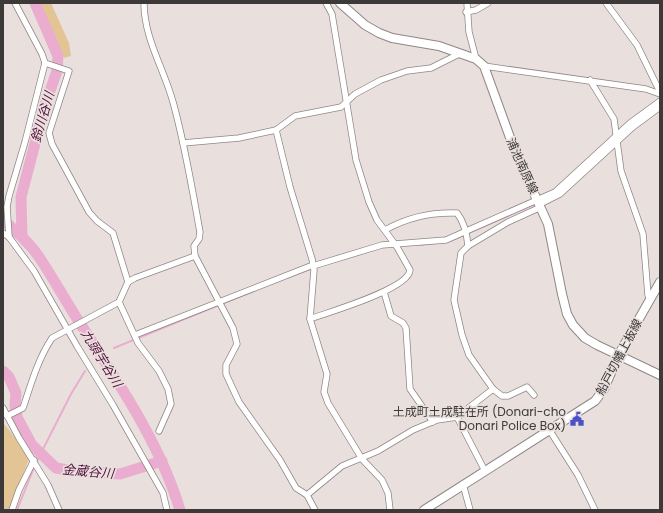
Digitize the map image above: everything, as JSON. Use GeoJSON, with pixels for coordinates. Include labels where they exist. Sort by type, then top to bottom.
{"type":"FeatureCollection","features":[{"type":"Feature","properties":{"kind":"main road","name":"浦池南原線"},"geometry":{"type":"LineString","coordinates":[[340,3],[365,25],[379,33],[392,38],[438,46],[476,59],[484,66],[513,148],[548,224],[567,314],[585,338],[660,375]]}},
{"type":"Feature","properties":{"kind":"main road","name":"船戸切幡上板線"},"geometry":{"type":"LineString","coordinates":[[424,510],[595,401],[604,389],[619,354],[660,282]]}},
{"type":"Feature","properties":{"kind":"street"},"geometry":{"type":"LineString","coordinates":[[15,3],[48,64],[69,71],[49,133],[52,144],[89,212],[97,221],[113,233],[128,282]]}},
{"type":"Feature","properties":{"kind":"street"},"geometry":{"type":"LineString","coordinates":[[144,3],[146,28],[173,101],[183,143],[200,232],[199,239],[194,246],[195,256],[233,328],[237,344],[226,365],[226,374],[239,402],[256,428],[280,460],[296,488],[307,495],[315,510]]}},
{"type":"Feature","properties":{"kind":"street"},"geometry":{"type":"LineString","coordinates":[[310,319],[384,292],[402,281],[410,273],[409,266],[377,220],[369,202],[356,160],[348,102],[332,14],[326,3]]}},
{"type":"Feature","properties":{"kind":"street"},"geometry":{"type":"LineString","coordinates":[[466,3],[466,12],[476,59]]}},
{"type":"Feature","properties":{"kind":"street"},"geometry":{"type":"LineString","coordinates":[[466,12],[476,10],[488,3]]}},
{"type":"Feature","properties":{"kind":"street"},"geometry":{"type":"LineString","coordinates":[[606,3],[637,46],[660,93]]}},
{"type":"Feature","properties":{"kind":"street"},"geometry":{"type":"LineString","coordinates":[[183,143],[240,138],[276,130],[295,116],[340,107],[348,102],[355,94],[381,80],[407,71],[431,68],[458,54]]}},
{"type":"Feature","properties":{"kind":"street"},"geometry":{"type":"LineString","coordinates":[[48,64],[7,206],[7,234],[34,271],[68,328],[163,494],[167,510]]}},
{"type":"Feature","properties":{"kind":"street"},"geometry":{"type":"LineString","coordinates":[[484,66],[590,80],[660,93]]}},
{"type":"Feature","properties":{"kind":"street"},"geometry":{"type":"LineString","coordinates":[[590,80],[614,119],[621,171],[643,234],[648,295],[650,300]]}},
{"type":"Feature","properties":{"kind":"street"},"geometry":{"type":"LineString","coordinates":[[534,395],[527,387],[508,396],[502,396],[493,389],[469,355],[454,300],[461,253],[468,246],[539,204],[555,192],[660,101]]}},
{"type":"Feature","properties":{"kind":"street"},"geometry":{"type":"LineString","coordinates":[[617,139],[660,107]]}},
{"type":"Feature","properties":{"kind":"street"},"geometry":{"type":"LineString","coordinates":[[276,130],[290,187],[313,267],[310,319],[327,374],[324,392],[328,403],[362,459],[382,480],[388,492],[390,510]]}},
{"type":"Feature","properties":{"kind":"street"},"geometry":{"type":"LineString","coordinates":[[136,337],[313,267],[367,249],[437,242],[466,234],[539,204]]}},
{"type":"Feature","properties":{"kind":"street"},"geometry":{"type":"LineString","coordinates":[[384,230],[398,223],[411,219],[457,213],[461,218],[468,246]]}},
{"type":"Feature","properties":{"kind":"street"},"geometry":{"type":"LineString","coordinates":[[9,415],[23,408],[31,383],[46,347],[52,338],[87,317],[118,302],[128,282],[195,256]]}},
{"type":"Feature","properties":{"kind":"street"},"geometry":{"type":"LineString","coordinates":[[384,292],[391,316],[403,323],[406,328],[410,389],[433,422]]}},
{"type":"Feature","properties":{"kind":"street"},"geometry":{"type":"LineString","coordinates":[[118,302],[136,337],[159,371],[170,395],[170,404],[159,431]]}},
{"type":"Feature","properties":{"kind":"street"},"geometry":{"type":"LineString","coordinates":[[307,495],[342,466],[362,459],[413,430],[433,422],[457,417],[493,389]]}},
{"type":"Feature","properties":{"kind":"street"},"geometry":{"type":"LineString","coordinates":[[3,408],[9,415],[48,485],[59,510]]}},
{"type":"Feature","properties":{"kind":"street"},"geometry":{"type":"LineString","coordinates":[[457,417],[485,471]]}},
{"type":"Feature","properties":{"kind":"street"},"geometry":{"type":"LineString","coordinates":[[550,431],[578,476],[595,510]]}},
{"type":"Feature","properties":{"kind":"street"},"geometry":{"type":"LineString","coordinates":[[12,510],[19,490],[34,460]]}},
{"type":"Feature","properties":{"kind":"street"},"geometry":{"type":"LineString","coordinates":[[463,484],[470,510]]}},
{"type":"Feature","properties":{"kind":"shaded area"},"geometry":{"type":"Polygon","coordinates":[[[39,3],[51,3],[69,43],[71,56],[64,58],[39,3]]]}},
{"type":"Feature","properties":{"kind":"shaded area"},"geometry":{"type":"Polygon","coordinates":[[[3,423],[29,459],[9,510],[3,510],[3,423]]]}},
{"type":"Feature","properties":{"kind":"waterway","name":"鈴川谷川"},"geometry":{"type":"LineString","coordinates":[[22,236],[21,197],[45,105],[57,71],[58,56],[35,3]]}},
{"type":"Feature","properties":{"kind":"waterway"},"geometry":{"type":"LineString","coordinates":[[450,241],[533,205]]}},
{"type":"Feature","properties":{"kind":"waterway","name":"九頭宇谷川"},"geometry":{"type":"LineString","coordinates":[[3,220],[24,238],[37,254],[121,386],[160,459],[180,510]]}},
{"type":"Feature","properties":{"kind":"waterway"},"geometry":{"type":"LineString","coordinates":[[420,245],[446,242]]}},
{"type":"Feature","properties":{"kind":"waterway"},"geometry":{"type":"LineString","coordinates":[[287,278],[313,268]]}},
{"type":"Feature","properties":{"kind":"waterway"},"geometry":{"type":"LineString","coordinates":[[114,348],[253,291]]}},
{"type":"Feature","properties":{"kind":"waterway","name":"金蔵谷川"},"geometry":{"type":"LineString","coordinates":[[3,371],[9,377],[16,393],[15,405],[17,417],[32,445],[56,468],[74,471],[120,474],[162,461]]}},
{"type":"Feature","properties":{"kind":"waterway"},"geometry":{"type":"LineString","coordinates":[[37,461],[71,394],[85,371]]}},
{"type":"Feature","properties":{"kind":"waterway"},"geometry":{"type":"LineString","coordinates":[[17,510],[35,465]]}},
{"type":"Feature","properties":{"kind":"place","name":"土成町土成駐在所 (Donari-cho Donari Police Box)"},"geometry":{"type":"Point","coordinates":[577,419]}}]}
